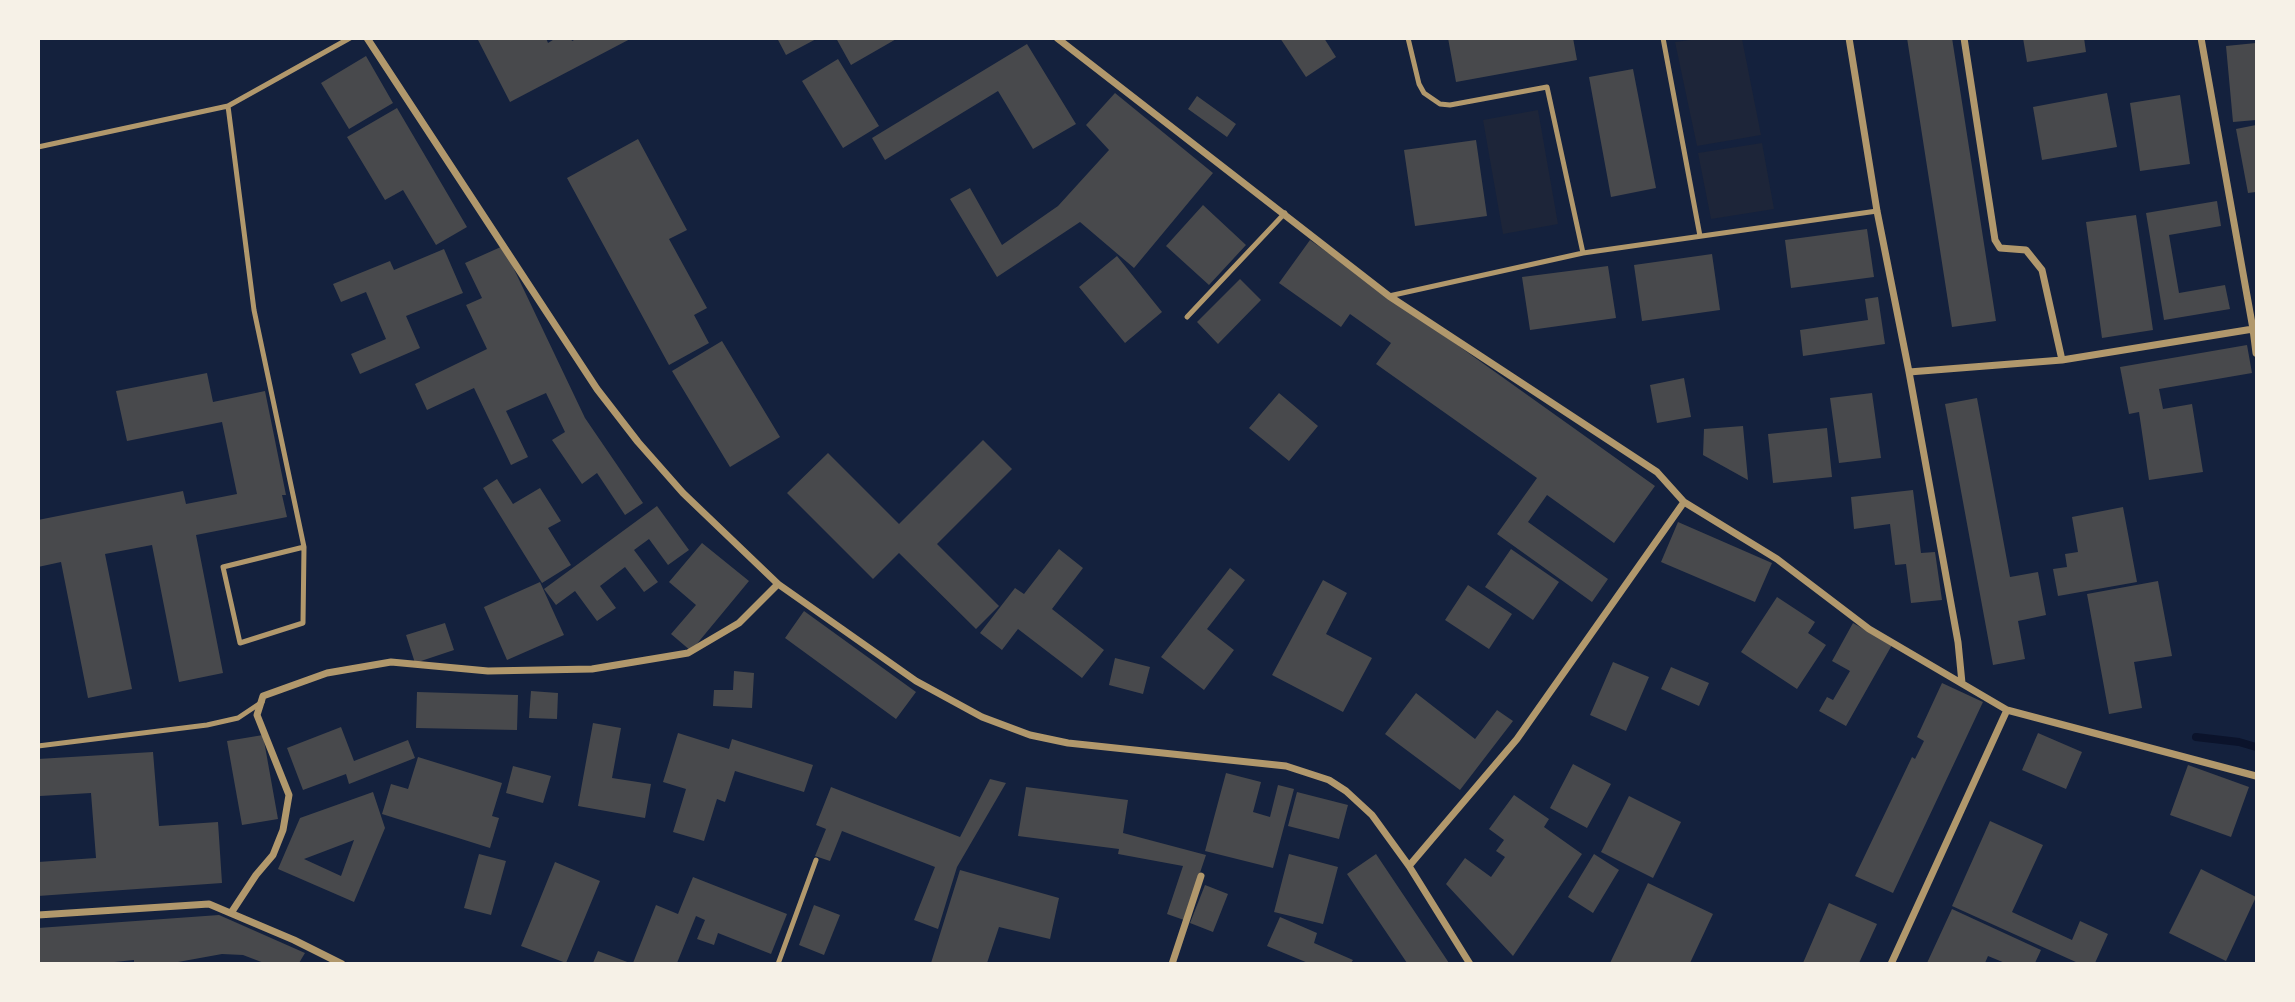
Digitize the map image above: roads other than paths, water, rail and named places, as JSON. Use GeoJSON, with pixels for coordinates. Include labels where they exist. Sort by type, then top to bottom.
{"type":"FeatureCollection","features":[{"type":"Feature","properties":{"kind":"street"},"geometry":{"type":"LineString","coordinates":[[367,38],[597,389],[638,442],[683,493],[778,584],[916,681],[982,717],[1020,732],[1068,743],[1286,766],[1329,780],[1346,791],[1372,815],[1409,866],[1470,964]]}},
{"type":"Feature","properties":{"kind":"street"},"geometry":{"type":"LineString","coordinates":[[1057,38],[1389,296],[1657,472],[1684,502],[1777,559],[1869,629],[2007,710],[2256,776]]}},
{"type":"Feature","properties":{"kind":"street"},"geometry":{"type":"LineString","coordinates":[[1849,38],[1877,211],[1958,642],[1962,683]]}},
{"type":"Feature","properties":{"kind":"street"},"geometry":{"type":"LineString","coordinates":[[1964,38],[1995,240],[2000,248],[2026,250],[2042,270],[2062,360]]}},
{"type":"Feature","properties":{"kind":"street"},"geometry":{"type":"LineString","coordinates":[[2201,38],[2256,350]]}},
{"type":"Feature","properties":{"kind":"street"},"geometry":{"type":"LineString","coordinates":[[1909,372],[2062,360],[2253,329]]}},
{"type":"Feature","properties":{"kind":"street"},"geometry":{"type":"LineString","coordinates":[[1409,866],[1517,739],[1684,502]]}},
{"type":"Feature","properties":{"kind":"street"},"geometry":{"type":"LineString","coordinates":[[231,913],[272,855],[284,830],[289,795],[257,715],[263,696],[327,673],[391,662],[488,671],[592,668],[688,653],[739,623],[778,584]]}},
{"type":"Feature","properties":{"kind":"street"},"geometry":{"type":"LineString","coordinates":[[1891,964],[2007,710]]}},
{"type":"Feature","properties":{"kind":"street"},"geometry":{"type":"LineString","coordinates":[[1172,964],[1200,876]]}},
{"type":"Feature","properties":{"kind":"street"},"geometry":{"type":"LineString","coordinates":[[38,915],[209,904],[294,940],[342,964]]}},
{"type":"Feature","properties":{"kind":"lane"},"geometry":{"type":"LineString","coordinates":[[38,147],[228,106],[349,38]]}},
{"type":"Feature","properties":{"kind":"lane"},"geometry":{"type":"LineString","coordinates":[[1408,38],[1423,93],[1440,104],[1450,105],[1547,87],[1584,253]]}},
{"type":"Feature","properties":{"kind":"lane"},"geometry":{"type":"LineString","coordinates":[[1663,38],[1700,236]]}},
{"type":"Feature","properties":{"kind":"lane"},"geometry":{"type":"LineString","coordinates":[[228,106],[254,310],[304,547],[303,623],[240,643],[223,567],[304,547]]}},
{"type":"Feature","properties":{"kind":"lane"},"geometry":{"type":"LineString","coordinates":[[1389,296],[1584,253],[1877,211]]}},
{"type":"Feature","properties":{"kind":"lane"},"geometry":{"type":"LineString","coordinates":[[1186,317],[1285,213]]}},
{"type":"Feature","properties":{"kind":"lane"},"geometry":{"type":"LineString","coordinates":[[38,746],[207,725],[238,718],[262,702]]}},
{"type":"Feature","properties":{"kind":"lane"},"geometry":{"type":"LineString","coordinates":[[778,964],[816,860]]}},
{"type":"Feature","properties":{"kind":"waterway"},"geometry":{"type":"LineString","coordinates":[[2196,737],[2239,742],[2256,747]]}}]}
